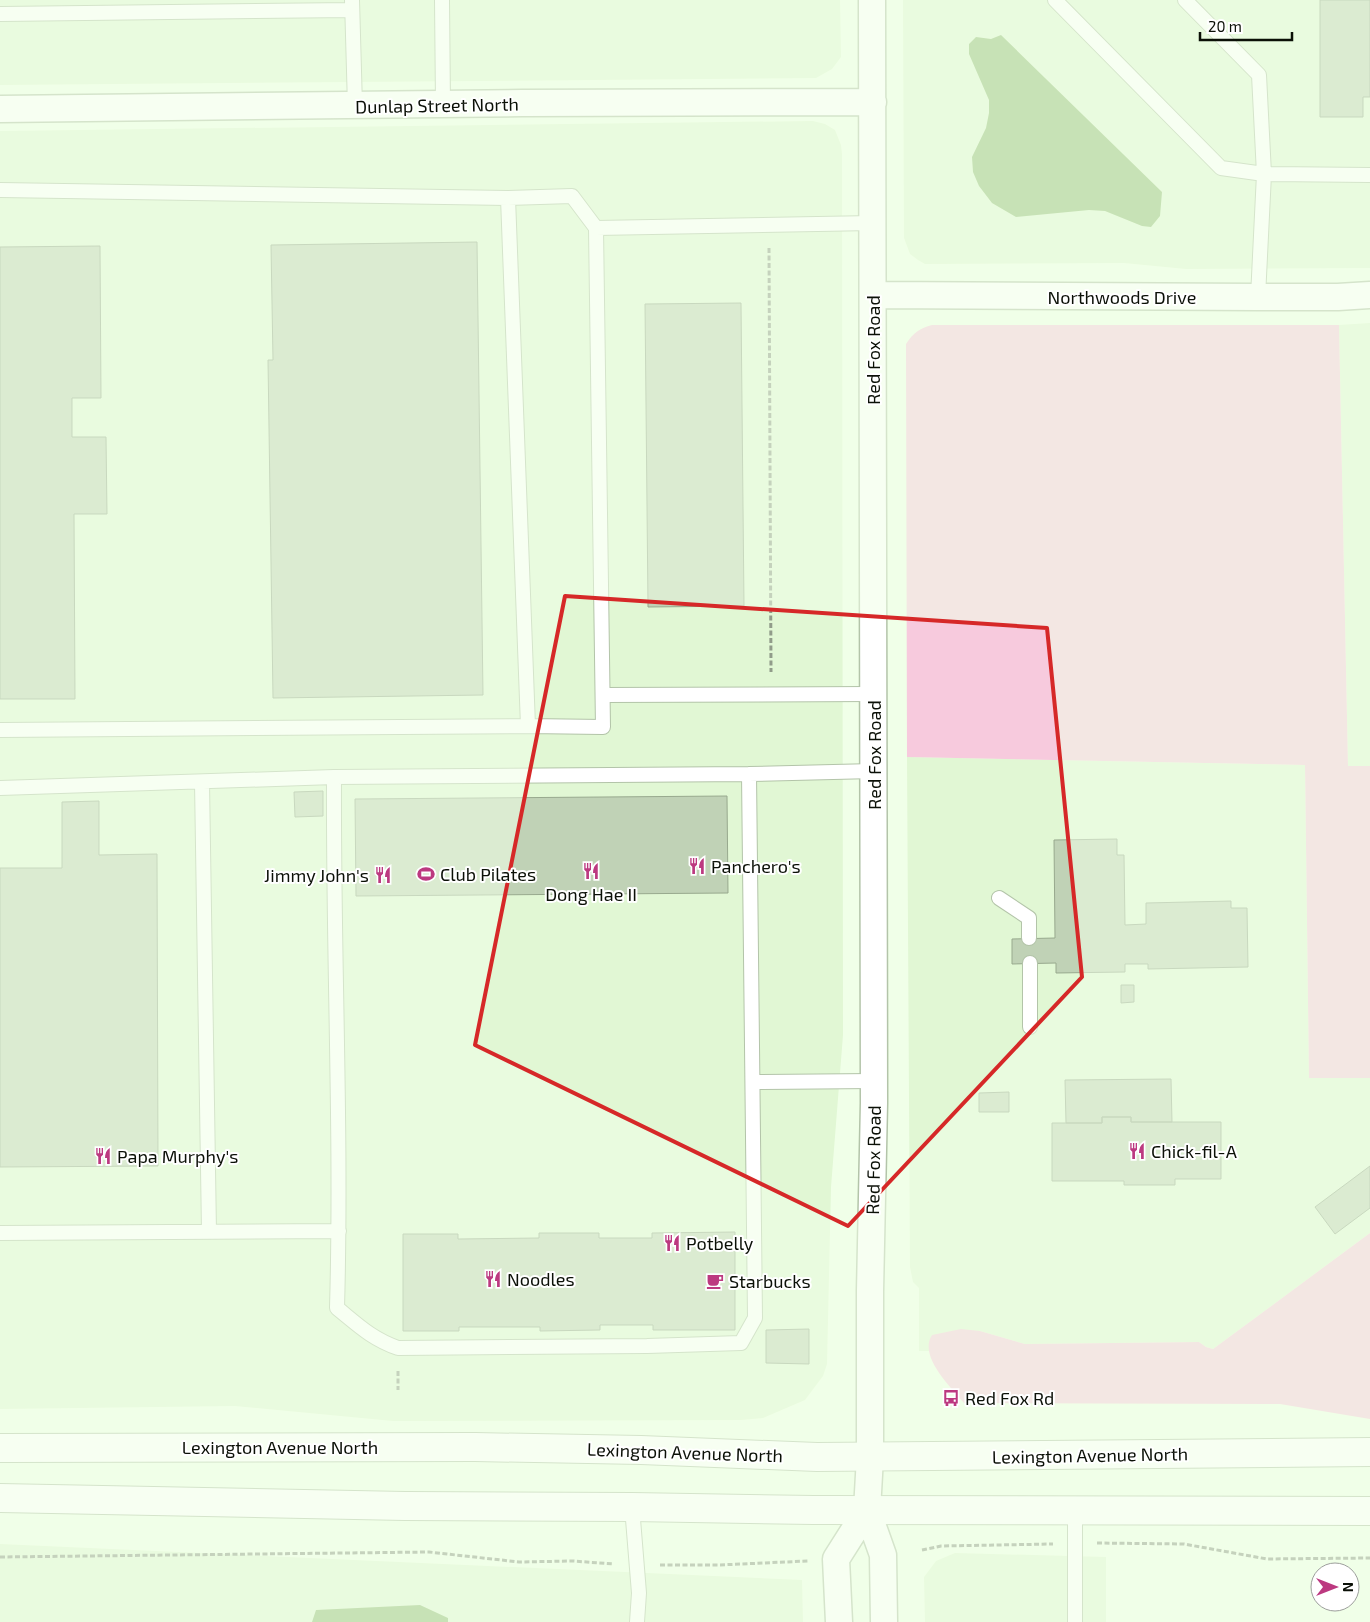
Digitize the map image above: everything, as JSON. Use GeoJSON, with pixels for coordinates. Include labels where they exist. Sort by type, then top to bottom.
{"type":"FeatureCollection","features":[{"type":"Feature","properties":{"kind":"main road","name":"Lexington Avenue North"},"geometry":{"type":"LineString","coordinates":[[0,1448],[475,1446],[817,1457],[1370,1452]]}},
{"type":"Feature","properties":{"kind":"main road"},"geometry":{"type":"LineString","coordinates":[[0,1498],[405,1506],[867,1510],[1370,1510]]}},
{"type":"Feature","properties":{"kind":"street","name":"Red Fox Road"},"geometry":{"type":"LineString","coordinates":[[872,0],[874,102],[874,1081],[870,1291],[870,1457],[867,1510],[883,1555],[884,1622]]}},
{"type":"Feature","properties":{"kind":"street","name":"Dunlap Street North"},"geometry":{"type":"LineString","coordinates":[[0,109],[874,102]]}},
{"type":"Feature","properties":{"kind":"street","name":"Northwoods Drive"},"geometry":{"type":"LineString","coordinates":[[873,295],[1258,298],[1370,295]]}},
{"type":"Feature","properties":{"kind":"street","name":"Red Fox Road"},"geometry":{"type":"LineString","coordinates":[[839,1622],[836,1559],[867,1510]]}},
{"type":"Feature","properties":{"kind":"lane"},"geometry":{"type":"LineString","coordinates":[[442,0],[443,104]]}},
{"type":"Feature","properties":{"kind":"lane"},"geometry":{"type":"LineString","coordinates":[[1055,0],[1222,168],[1264,174],[1370,175]]}},
{"type":"Feature","properties":{"kind":"lane"},"geometry":{"type":"LineString","coordinates":[[1186,0],[1259,76],[1264,174],[1258,298]]}},
{"type":"Feature","properties":{"kind":"lane"},"geometry":{"type":"LineString","coordinates":[[0,14],[352,5],[355,106]]}},
{"type":"Feature","properties":{"kind":"lane"},"geometry":{"type":"LineString","coordinates":[[0,190],[508,198],[572,196],[596,228],[603,695],[603,727],[0,730]]}},
{"type":"Feature","properties":{"kind":"lane"},"geometry":{"type":"LineString","coordinates":[[508,198],[528,726]]}},
{"type":"Feature","properties":{"kind":"lane"},"geometry":{"type":"LineString","coordinates":[[596,228],[873,223]]}},
{"type":"Feature","properties":{"kind":"lane"},"geometry":{"type":"LineString","coordinates":[[603,695],[874,694]]}},
{"type":"Feature","properties":{"kind":"lane"},"geometry":{"type":"LineString","coordinates":[[0,788],[334,777],[749,774],[874,771]]}},
{"type":"Feature","properties":{"kind":"lane"},"geometry":{"type":"LineString","coordinates":[[334,777],[339,1089],[337,1308],[369,1335],[383,1343],[398,1348],[648,1346],[741,1343],[754,1318],[749,774]]}},
{"type":"Feature","properties":{"kind":"lane"},"geometry":{"type":"LineString","coordinates":[[202,782],[209,1232]]}},
{"type":"Feature","properties":{"kind":"lane"},"geometry":{"type":"LineString","coordinates":[[999,898],[1029,918],[1029,938]]}},
{"type":"Feature","properties":{"kind":"lane"},"geometry":{"type":"LineString","coordinates":[[1030,963],[1030,1026]]}},
{"type":"Feature","properties":{"kind":"lane"},"geometry":{"type":"LineString","coordinates":[[752,1082],[874,1081]]}},
{"type":"Feature","properties":{"kind":"lane"},"geometry":{"type":"LineString","coordinates":[[0,1233],[339,1232]]}},
{"type":"Feature","properties":{"kind":"lane"},"geometry":{"type":"LineString","coordinates":[[632,1507],[639,1593],[636,1622]]}},
{"type":"Feature","properties":{"kind":"lane"},"geometry":{"type":"LineString","coordinates":[[1075,1510],[1075,1622]]}},
{"type":"Feature","properties":{"kind":"path"},"geometry":{"type":"LineString","coordinates":[[768,225],[772,694]]}},
{"type":"Feature","properties":{"kind":"path"},"geometry":{"type":"LineString","coordinates":[[922,1550],[941,1546],[1074,1543],[1184,1544],[1267,1559],[1370,1558]]}},
{"type":"Feature","properties":{"kind":"path"},"geometry":{"type":"LineString","coordinates":[[0,1557],[429,1552],[519,1562],[573,1561],[637,1565],[719,1565],[810,1561]]}},
{"type":"Feature","properties":{"kind":"highlighted area"},"geometry":{"type":"Polygon","coordinates":[[[565,596],[1047,628],[1082,977],[848,1226],[475,1045],[565,596]]]}},
{"type":"Feature","properties":{"kind":"shaded area"},"geometry":{"type":"Polygon","coordinates":[[[0,0],[840,0],[841,57],[832,69],[816,78],[0,85],[0,0]]]}},
{"type":"Feature","properties":{"kind":"shaded area"},"geometry":{"type":"Polygon","coordinates":[[[903,0],[1370,0],[1370,268],[1186,269],[1124,263],[925,264],[918,260],[910,254],[904,238],[903,0]]]}},
{"type":"Feature","properties":{"kind":"shaded area"},"geometry":{"type":"Polygon","coordinates":[[[1001,35],[1162,192],[1160,216],[1151,227],[1142,226],[1105,211],[1089,210],[1016,217],[992,203],[979,186],[973,172],[972,157],[986,128],[989,100],[969,54],[969,44],[976,37],[991,39],[1001,35]]]}},
{"type":"Feature","properties":{"kind":"shaded area"},"geometry":{"type":"Polygon","coordinates":[[[813,121],[825,124],[835,130],[841,145],[842,154],[843,1035],[831,1187],[827,1364],[823,1376],[805,1400],[763,1418],[741,1420],[393,1421],[235,1406],[0,1409],[0,131],[813,121]]]}},
{"type":"Feature","properties":{"kind":"shaded area"},"geometry":{"type":"Polygon","coordinates":[[[1370,323],[1370,767],[1348,766],[1339,325],[1370,323]]]}},
{"type":"Feature","properties":{"kind":"shaded area"},"geometry":{"type":"Polygon","coordinates":[[[932,325],[1339,325],[1348,766],[1370,766],[1370,1078],[1309,1078],[1305,765],[907,757],[906,344],[917,332],[932,325]]]}},
{"type":"Feature","properties":{"kind":"shaded area"},"geometry":{"type":"Polygon","coordinates":[[[907,757],[1305,765],[1309,1077],[1370,1078],[1370,1233],[1213,1349],[1199,1342],[1025,1344],[980,1331],[929,1346],[929,1351],[919,1351],[919,1288],[913,1282],[910,1267],[907,757]]]}},
{"type":"Feature","properties":{"kind":"shaded area"},"geometry":{"type":"Polygon","coordinates":[[[1370,1233],[1370,1419],[1280,1404],[964,1403],[944,1380],[929,1352],[929,1343],[932,1335],[961,1329],[980,1331],[1025,1344],[1199,1342],[1213,1349],[1370,1233]]]}},
{"type":"Feature","properties":{"kind":"shaded area"},"geometry":{"type":"Polygon","coordinates":[[[0,1544],[802,1580],[803,1622],[0,1622],[0,1544]]]}},
{"type":"Feature","properties":{"kind":"shaded area"},"geometry":{"type":"Polygon","coordinates":[[[955,1553],[1106,1557],[1106,1622],[925,1622],[924,1577],[936,1561],[955,1553]]]}},
{"type":"Feature","properties":{"kind":"shaded area"},"geometry":{"type":"Polygon","coordinates":[[[420,1605],[448,1618],[448,1622],[312,1622],[316,1610],[420,1605]]]}},
{"type":"Feature","properties":{"kind":"building"},"geometry":{"type":"Polygon","coordinates":[[[1320,0],[1370,0],[1370,97],[1363,97],[1363,117],[1320,117],[1320,0]]]}},
{"type":"Feature","properties":{"kind":"building"},"geometry":{"type":"Polygon","coordinates":[[[477,242],[483,695],[273,698],[268,360],[273,360],[271,245],[477,242]]]}},
{"type":"Feature","properties":{"kind":"building"},"geometry":{"type":"Polygon","coordinates":[[[100,246],[101,398],[72,398],[72,437],[106,437],[107,514],[74,514],[75,699],[0,699],[0,247],[100,246]]]}},
{"type":"Feature","properties":{"kind":"building"},"geometry":{"type":"Polygon","coordinates":[[[741,303],[744,606],[648,607],[645,304],[741,303]]]}},
{"type":"Feature","properties":{"kind":"building"},"geometry":{"type":"Polygon","coordinates":[[[323,791],[323,816],[295,817],[294,792],[323,791]]]}},
{"type":"Feature","properties":{"kind":"building"},"geometry":{"type":"Polygon","coordinates":[[[727,796],[728,893],[356,896],[355,799],[727,796]]]}},
{"type":"Feature","properties":{"kind":"building"},"geometry":{"type":"Polygon","coordinates":[[[99,801],[99,855],[157,854],[158,1166],[0,1167],[0,868],[62,868],[62,802],[99,801]]]}},
{"type":"Feature","properties":{"kind":"building"},"geometry":{"type":"Polygon","coordinates":[[[1117,839],[1117,855],[1124,855],[1125,925],[1146,924],[1146,903],[1231,901],[1231,908],[1247,908],[1248,967],[1148,969],[1148,964],[1125,964],[1125,972],[1056,973],[1056,963],[1012,964],[1012,939],[1055,938],[1054,840],[1117,839]]]}},
{"type":"Feature","properties":{"kind":"building"},"geometry":{"type":"Polygon","coordinates":[[[1121,985],[1134,985],[1134,1002],[1121,1003],[1121,985]]]}},
{"type":"Feature","properties":{"kind":"building"},"geometry":{"type":"Polygon","coordinates":[[[1171,1079],[1172,1122],[1131,1122],[1131,1117],[1102,1117],[1102,1123],[1066,1123],[1065,1080],[1171,1079]]]}},
{"type":"Feature","properties":{"kind":"building"},"geometry":{"type":"Polygon","coordinates":[[[1009,1092],[1009,1112],[979,1112],[979,1093],[1009,1092]]]}},
{"type":"Feature","properties":{"kind":"building","name":"Chick-fil-A"},"geometry":{"type":"Polygon","coordinates":[[[1102,1117],[1131,1117],[1131,1122],[1221,1122],[1221,1179],[1175,1179],[1175,1185],[1124,1185],[1124,1181],[1052,1181],[1052,1123],[1102,1123],[1102,1117]]]}},
{"type":"Feature","properties":{"kind":"building"},"geometry":{"type":"Polygon","coordinates":[[[1370,1166],[1370,1208],[1335,1234],[1315,1207],[1370,1166]]]}},
{"type":"Feature","properties":{"kind":"building"},"geometry":{"type":"Polygon","coordinates":[[[735,1232],[735,1330],[653,1330],[653,1325],[600,1325],[600,1330],[540,1331],[540,1327],[459,1327],[459,1331],[403,1331],[403,1234],[458,1234],[458,1239],[539,1238],[539,1233],[599,1233],[599,1238],[652,1238],[652,1233],[735,1232]]]}},
{"type":"Feature","properties":{"kind":"building"},"geometry":{"type":"Polygon","coordinates":[[[809,1329],[809,1364],[766,1363],[766,1330],[809,1329]]]}},
{"type":"Feature","properties":{"kind":"place","name":"Panchero's"},"geometry":{"type":"Point","coordinates":[697,866]}},
{"type":"Feature","properties":{"kind":"place","name":"Dong Hae II"},"geometry":{"type":"Point","coordinates":[591,871]}},
{"type":"Feature","properties":{"kind":"place","name":"Club Pilates"},"geometry":{"type":"Point","coordinates":[426,874]}},
{"type":"Feature","properties":{"kind":"place","name":"Jimmy John's"},"geometry":{"type":"Point","coordinates":[383,875]}},
{"type":"Feature","properties":{"kind":"place","name":"Chick-fil-A"},"geometry":{"type":"Point","coordinates":[1137,1151]}},
{"type":"Feature","properties":{"kind":"place","name":"Papa Murphy's"},"geometry":{"type":"Point","coordinates":[103,1156]}},
{"type":"Feature","properties":{"kind":"place","name":"Potbelly"},"geometry":{"type":"Point","coordinates":[672,1243]}},
{"type":"Feature","properties":{"kind":"place","name":"Noodles"},"geometry":{"type":"Point","coordinates":[493,1279]}},
{"type":"Feature","properties":{"kind":"place","name":"Starbucks"},"geometry":{"type":"Point","coordinates":[715,1281]}},
{"type":"Feature","properties":{"kind":"place","name":"Red Fox Rd"},"geometry":{"type":"Point","coordinates":[951,1398]}}]}
